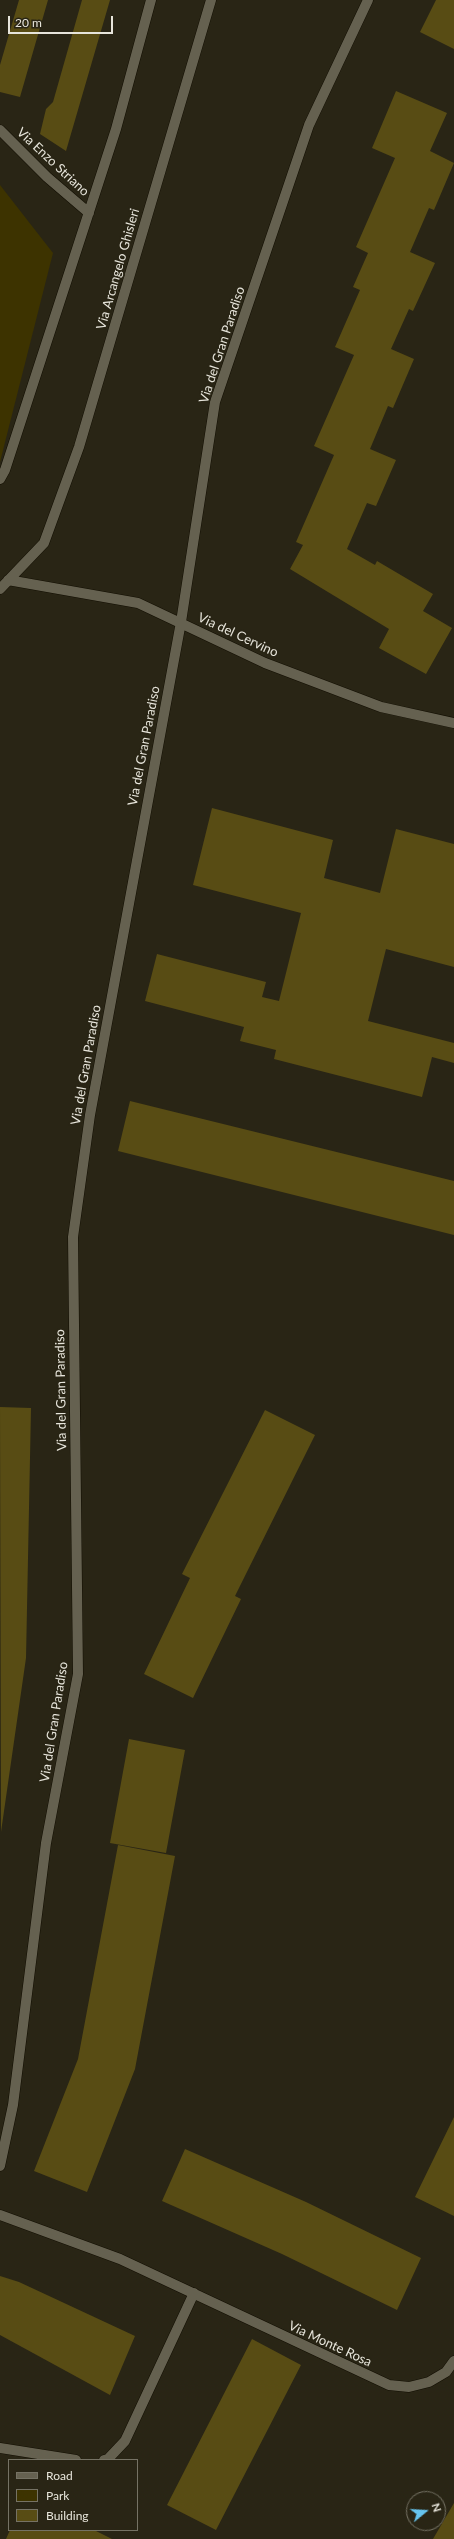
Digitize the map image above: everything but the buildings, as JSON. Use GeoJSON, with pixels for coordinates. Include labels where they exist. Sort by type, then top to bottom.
{"type":"FeatureCollection","features":[{"type":"Feature","properties":{"kind":"street"},"geometry":{"type":"LineString","coordinates":[[0,479],[5,470],[116,130],[151,0]]}},
{"type":"Feature","properties":{"kind":"street","name":"Via Arcangelo Ghisleri"},"geometry":{"type":"LineString","coordinates":[[8,580],[44,543],[79,447],[211,0]]}},
{"type":"Feature","properties":{"kind":"street","name":"Via del Gran Paradiso"},"geometry":{"type":"LineString","coordinates":[[0,2166],[13,2105],[46,1843],[78,1674],[72,1237],[90,1115],[181,622],[215,402],[309,125],[368,0]]}},
{"type":"Feature","properties":{"kind":"street","name":"Via Enzo Striano"},"geometry":{"type":"LineString","coordinates":[[0,130],[47,177],[89,213]]}},
{"type":"Feature","properties":{"kind":"street"},"geometry":{"type":"LineString","coordinates":[[0,589],[8,580]]}},
{"type":"Feature","properties":{"kind":"street","name":"Via del Cervino"},"geometry":{"type":"LineString","coordinates":[[8,580],[138,603],[265,663],[381,707],[454,723]]}},
{"type":"Feature","properties":{"kind":"street","name":"Via Monte Rosa"},"geometry":{"type":"LineString","coordinates":[[0,2215],[120,2260],[194,2293],[389,2385],[409,2387],[429,2382],[446,2372],[454,2362]]}},
{"type":"Feature","properties":{"kind":"street"},"geometry":{"type":"LineString","coordinates":[[108,2459],[125,2441],[194,2293]]}},
{"type":"Feature","properties":{"kind":"street"},"geometry":{"type":"LineString","coordinates":[[0,2448],[70,2459]]}},
{"type":"Feature","properties":{"kind":"green space"},"geometry":{"type":"Polygon","coordinates":[[[0,185],[53,253],[0,462],[0,185]]]}}]}
